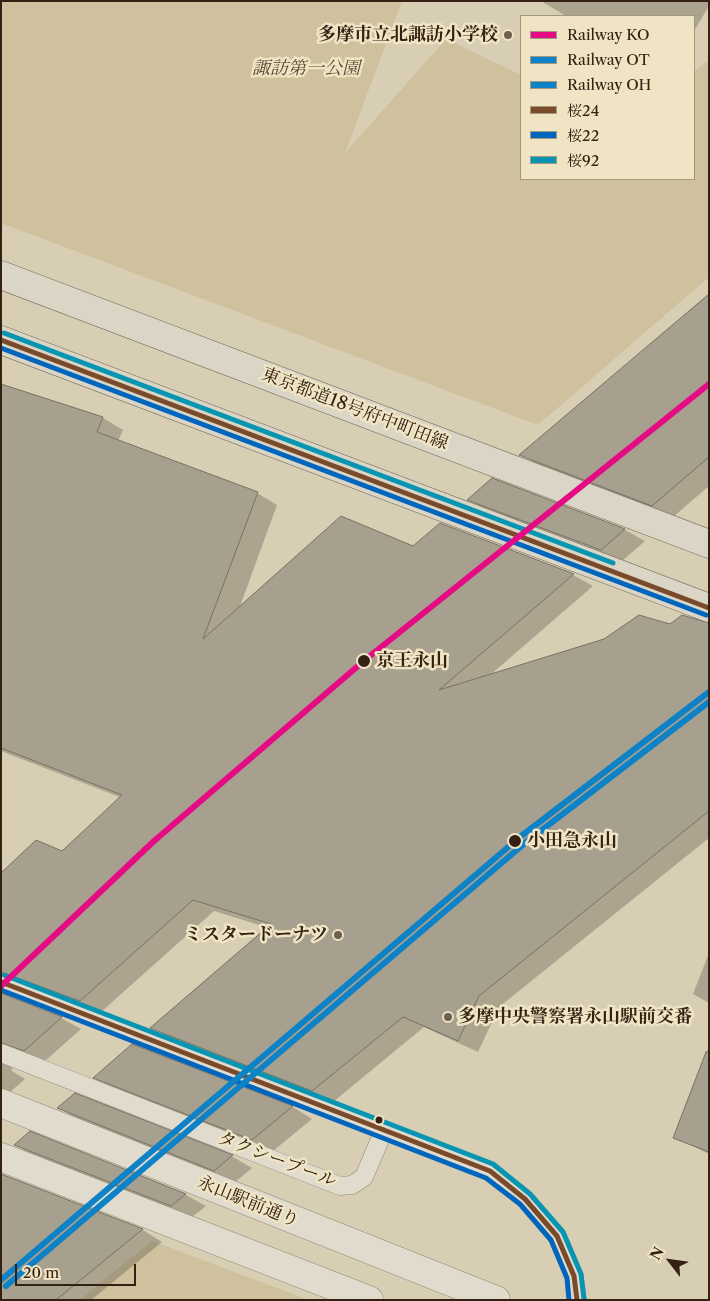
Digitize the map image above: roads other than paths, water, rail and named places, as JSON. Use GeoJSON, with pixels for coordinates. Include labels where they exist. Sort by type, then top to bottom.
{"type":"FeatureCollection","features":[{"type":"Feature","properties":{"kind":"main road","name":"東京都道18号府中町田線"},"geometry":{"type":"LineString","coordinates":[[1,275],[709,544]]}},
{"type":"Feature","properties":{"kind":"main road"},"geometry":{"type":"LineString","coordinates":[[1,340],[709,608]]}},
{"type":"Feature","properties":{"kind":"street","name":"永山駅前通り"},"geometry":{"type":"LineString","coordinates":[[1,1104],[496,1300]]}},
{"type":"Feature","properties":{"kind":"street"},"geometry":{"type":"LineString","coordinates":[[1,1157],[369,1300]]}},
{"type":"Feature","properties":{"kind":"lane"},"geometry":{"type":"LineString","coordinates":[[1,982],[490,1171],[525,1199],[557,1236],[574,1276],[577,1300]]}},
{"type":"Feature","properties":{"kind":"lane","name":"タクシープール"},"geometry":{"type":"LineString","coordinates":[[1,1053],[340,1186],[352,1185],[364,1177],[384,1130]]}},
{"type":"Feature","properties":{"kind":"rail line","name":"KO"},"geometry":{"type":"LineString","coordinates":[[1,986],[154,841],[365,660],[709,384]]}},
{"type":"Feature","properties":{"kind":"rail line","name":"OT"},"geometry":{"type":"LineString","coordinates":[[1,1280],[520,837],[709,692]]}},
{"type":"Feature","properties":{"kind":"rail line","name":"OH"},"geometry":{"type":"LineString","coordinates":[[6,1286],[525,843],[709,702]]}},
{"type":"Feature","properties":{"kind":"place","name":"多摩市立北諏訪小学校"},"geometry":{"type":"Point","coordinates":[508,35]}},
{"type":"Feature","properties":{"kind":"place","name":"京王永山"},"geometry":{"type":"Point","coordinates":[364,661]}},
{"type":"Feature","properties":{"kind":"place","name":"小田急永山"},"geometry":{"type":"Point","coordinates":[515,841]}},
{"type":"Feature","properties":{"kind":"place","name":"ミスタードーナツ"},"geometry":{"type":"Point","coordinates":[338,935]}},
{"type":"Feature","properties":{"kind":"place","name":"多摩中央警察署永山駅前交番"},"geometry":{"type":"Point","coordinates":[448,1017]}},
{"type":"Feature","properties":{"kind":"park label","name":"諏訪第一公園"},"geometry":{"type":"Point","coordinates":[306,69]}}]}
